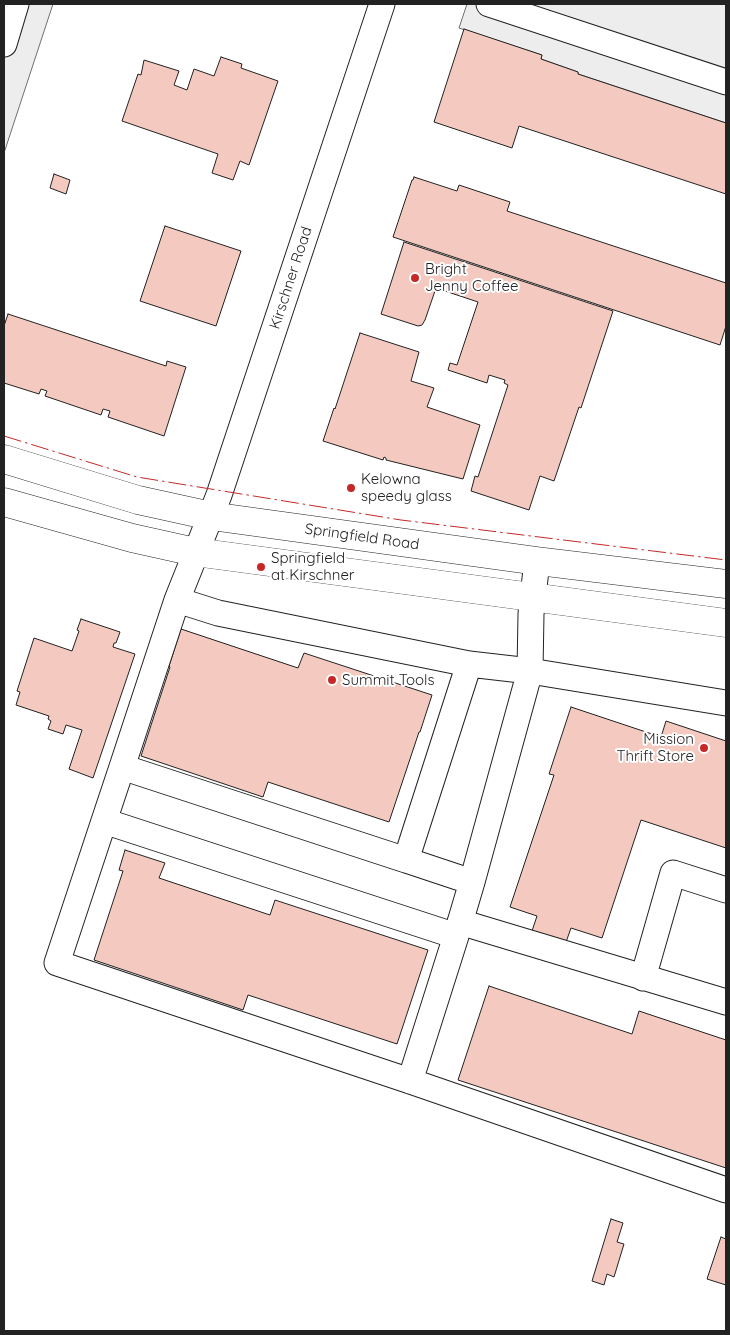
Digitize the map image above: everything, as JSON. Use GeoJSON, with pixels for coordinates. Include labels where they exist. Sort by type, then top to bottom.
{"type":"FeatureCollection","features":[{"type":"Feature","properties":{"kind":"main road","name":"Springfield Road"},"geometry":{"type":"LineString","coordinates":[[4,458],[138,500],[211,516],[537,561],[726,584]]}},
{"type":"Feature","properties":{"kind":"main road"},"geometry":{"type":"LineString","coordinates":[[4,502],[132,538],[195,552],[726,623]]}},
{"type":"Feature","properties":{"kind":"street"},"geometry":{"type":"LineString","coordinates":[[4,44],[16,4]]}},
{"type":"Feature","properties":{"kind":"street","name":"Kirschner Road"},"geometry":{"type":"LineString","coordinates":[[382,4],[219,495],[177,600],[57,963],[410,1081]]}},
{"type":"Feature","properties":{"kind":"street"},"geometry":{"type":"LineString","coordinates":[[488,4],[726,82]]}},
{"type":"Feature","properties":{"kind":"street"},"geometry":{"type":"LineString","coordinates":[[537,561],[531,614],[530,671],[472,882],[410,1081],[726,1190]]}},
{"type":"Feature","properties":{"kind":"street"},"geometry":{"type":"LineString","coordinates":[[177,600],[218,613],[469,664],[530,671],[726,703]]}},
{"type":"Feature","properties":{"kind":"street"},"geometry":{"type":"LineString","coordinates":[[406,860],[469,664]]}},
{"type":"Feature","properties":{"kind":"street"},"geometry":{"type":"LineString","coordinates":[[122,767],[472,882]]}},
{"type":"Feature","properties":{"kind":"street"},"geometry":{"type":"LineString","coordinates":[[104,820],[458,929],[726,1002]]}},
{"type":"Feature","properties":{"kind":"street"},"geometry":{"type":"LineString","coordinates":[[642,978],[673,874],[726,890]]}},
{"type":"Feature","properties":{"kind":"shaded area"},"geometry":{"type":"Polygon","coordinates":[[[4,4],[53,4],[4,153],[4,4]]]}},
{"type":"Feature","properties":{"kind":"shaded area"},"geometry":{"type":"Polygon","coordinates":[[[467,4],[726,4],[726,123],[578,74],[578,72],[541,59],[542,55],[459,28],[467,4]]]}},
{"type":"Feature","properties":{"kind":"building"},"geometry":{"type":"Polygon","coordinates":[[[464,29],[542,55],[541,59],[578,72],[578,74],[726,123],[726,194],[519,126],[512,148],[434,122],[464,29]]]}},
{"type":"Feature","properties":{"kind":"building"},"geometry":{"type":"Polygon","coordinates":[[[221,57],[242,64],[241,68],[278,81],[249,165],[240,161],[233,180],[212,173],[218,154],[122,121],[138,74],[141,75],[144,60],[179,71],[174,85],[187,90],[194,69],[214,76],[221,57]]]}},
{"type":"Feature","properties":{"kind":"building"},"geometry":{"type":"Polygon","coordinates":[[[54,174],[70,180],[66,194],[50,188],[54,174]]]}},
{"type":"Feature","properties":{"kind":"building"},"geometry":{"type":"Polygon","coordinates":[[[414,177],[457,191],[459,185],[510,202],[507,211],[726,283],[726,326],[720,345],[393,237],[414,177]]]}},
{"type":"Feature","properties":{"kind":"building"},"geometry":{"type":"Polygon","coordinates":[[[165,226],[241,251],[216,326],[140,301],[165,226]]]}},
{"type":"Feature","properties":{"kind":"building"},"geometry":{"type":"Polygon","coordinates":[[[404,242],[613,311],[581,408],[579,407],[554,481],[540,476],[529,510],[471,491],[475,476],[478,477],[508,385],[504,383],[505,380],[489,375],[487,383],[448,370],[450,363],[457,365],[478,302],[436,288],[422,325],[418,326],[381,314],[404,242]]]}},
{"type":"Feature","properties":{"kind":"building"},"geometry":{"type":"Polygon","coordinates":[[[8,314],[166,366],[167,361],[186,367],[164,436],[108,417],[110,411],[103,409],[101,415],[45,396],[47,391],[41,389],[39,394],[4,383],[4,326],[8,314]]]}},
{"type":"Feature","properties":{"kind":"building"},"geometry":{"type":"Polygon","coordinates":[[[360,333],[419,352],[411,381],[434,388],[427,407],[480,425],[463,479],[386,460],[384,457],[383,460],[323,441],[360,333]]]}},
{"type":"Feature","properties":{"kind":"building"},"geometry":{"type":"Polygon","coordinates":[[[81,619],[120,632],[113,647],[135,654],[93,778],[69,769],[82,730],[66,725],[63,734],[48,729],[51,721],[48,719],[49,716],[16,705],[20,692],[17,691],[34,638],[72,651],[81,619]]]}},
{"type":"Feature","properties":{"kind":"building"},"geometry":{"type":"Polygon","coordinates":[[[181,629],[298,668],[304,653],[432,695],[389,822],[268,782],[263,797],[141,756],[181,629]]]}},
{"type":"Feature","properties":{"kind":"building"},"geometry":{"type":"Polygon","coordinates":[[[571,707],[661,737],[666,721],[726,741],[726,848],[641,820],[602,938],[571,928],[565,945],[531,934],[537,916],[510,907],[554,775],[549,774],[571,707]]]}},
{"type":"Feature","properties":{"kind":"building"},"geometry":{"type":"Polygon","coordinates":[[[125,850],[165,863],[159,878],[270,915],[275,900],[428,950],[397,1044],[248,995],[243,1010],[94,960],[123,871],[119,870],[125,850]]]}},
{"type":"Feature","properties":{"kind":"building"},"geometry":{"type":"Polygon","coordinates":[[[489,986],[632,1034],[639,1011],[726,1040],[726,1168],[458,1080],[489,986]]]}},
{"type":"Feature","properties":{"kind":"building"},"geometry":{"type":"Polygon","coordinates":[[[611,1219],[623,1223],[617,1242],[624,1244],[614,1277],[607,1274],[604,1285],[592,1281],[611,1219]]]}},
{"type":"Feature","properties":{"kind":"building"},"geometry":{"type":"Polygon","coordinates":[[[721,1237],[726,1239],[726,1285],[707,1279],[721,1237]]]}},
{"type":"Feature","properties":{"kind":"power"},"geometry":{"type":"LineString","coordinates":[[4,436],[137,477],[401,520],[726,560]]}},
{"type":"Feature","properties":{"kind":"place","name":"Bright Jenny Coffee"},"geometry":{"type":"Point","coordinates":[415,278]}},
{"type":"Feature","properties":{"kind":"place","name":"Kelowna speedy glass"},"geometry":{"type":"Point","coordinates":[351,488]}},
{"type":"Feature","properties":{"kind":"place","name":"Springfield at Kirschner"},"geometry":{"type":"Point","coordinates":[261,567]}},
{"type":"Feature","properties":{"kind":"place","name":"Summit Tools"},"geometry":{"type":"Point","coordinates":[332,680]}},
{"type":"Feature","properties":{"kind":"place","name":"Mission Thrift Store"},"geometry":{"type":"Point","coordinates":[704,748]}}]}
